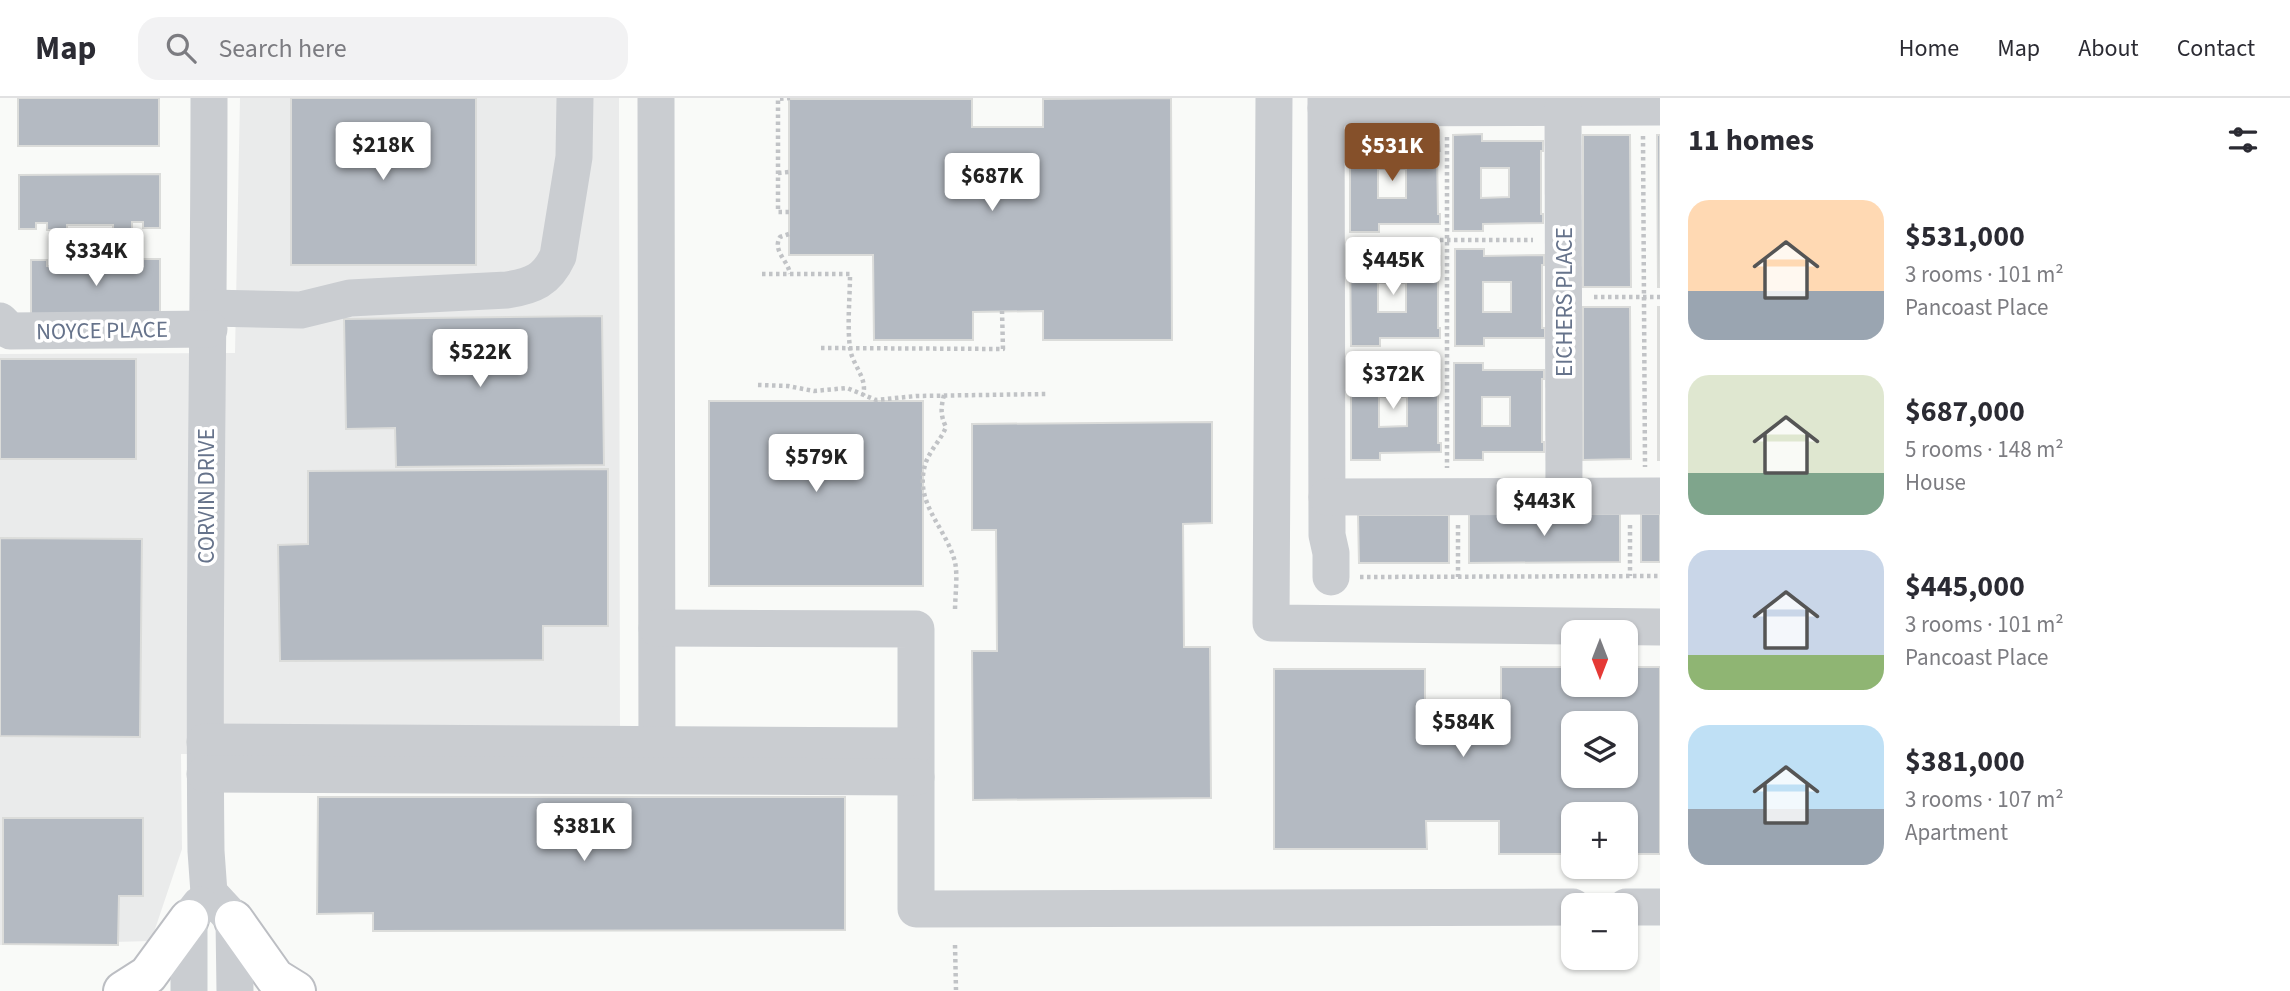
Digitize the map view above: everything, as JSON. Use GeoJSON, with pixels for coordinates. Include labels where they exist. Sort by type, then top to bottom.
{"type":"FeatureCollection","features":[{"type":"Feature","properties":{"kind":"highway"},"geometry":{"type":"LineString","coordinates":[[123,991],[148,975],[211,911],[275,978],[296,991]]}},
{"type":"Feature","properties":{"kind":"street","name":"CORVIN DRIVE"},"geometry":{"type":"LineString","coordinates":[[209,98],[205,758],[211,911],[235,991]]}},
{"type":"Feature","properties":{"kind":"street","name":"NOYCE PLACE"},"geometry":{"type":"LineString","coordinates":[[0,321],[10,331],[301,310],[350,298],[529,287],[551,270],[558,256],[573,157],[575,98]]}},
{"type":"Feature","properties":{"kind":"street"},"geometry":{"type":"LineString","coordinates":[[656,98],[657,760]]}},
{"type":"Feature","properties":{"kind":"street"},"geometry":{"type":"LineString","coordinates":[[1274,98],[1271,623],[1660,627]]}},
{"type":"Feature","properties":{"kind":"street"},"geometry":{"type":"LineString","coordinates":[[1331,577],[1331,552],[1327,535],[1326,103],[1447,108],[1563,108],[1651,116]]}},
{"type":"Feature","properties":{"kind":"street","name":"EICHERS PLACE"},"geometry":{"type":"LineString","coordinates":[[1563,108],[1564,496]]}},
{"type":"Feature","properties":{"kind":"street"},"geometry":{"type":"LineString","coordinates":[[1327,497],[1453,482],[1564,496],[1645,486]]}},
{"type":"Feature","properties":{"kind":"street"},"geometry":{"type":"LineString","coordinates":[[657,628],[916,629],[916,909],[1561,908]]}},
{"type":"Feature","properties":{"kind":"street"},"geometry":{"type":"LineString","coordinates":[[205,758],[916,761]]}},
{"type":"Feature","properties":{"kind":"street"},"geometry":{"type":"LineString","coordinates":[[1638,907],[1660,907]]}},
{"type":"Feature","properties":{"kind":"street","name":"CORVIN DRIVE"},"geometry":{"type":"LineString","coordinates":[[189,991],[211,911]]}},
{"type":"Feature","properties":{"kind":"path"},"geometry":{"type":"LineString","coordinates":[[789,212],[778,212],[778,99],[790,98]]}},
{"type":"Feature","properties":{"kind":"path"},"geometry":{"type":"LineString","coordinates":[[1447,108],[1447,240],[1458,577]]}},
{"type":"Feature","properties":{"kind":"path"},"geometry":{"type":"LineString","coordinates":[[1630,576],[1645,486],[1643,297],[1651,116]]}},
{"type":"Feature","properties":{"kind":"path"},"geometry":{"type":"LineString","coordinates":[[778,173],[789,172]]}},
{"type":"Feature","properties":{"kind":"path"},"geometry":{"type":"LineString","coordinates":[[789,234],[780,237],[777,244],[778,251],[789,265],[790,274]]}},
{"type":"Feature","properties":{"kind":"path"},"geometry":{"type":"LineString","coordinates":[[1327,240],[1564,240]]}},
{"type":"Feature","properties":{"kind":"path"},"geometry":{"type":"LineString","coordinates":[[762,274],[850,274],[850,348],[865,382],[863,395]]}},
{"type":"Feature","properties":{"kind":"path"},"geometry":{"type":"LineString","coordinates":[[1564,297],[1660,297]]}},
{"type":"Feature","properties":{"kind":"path"},"geometry":{"type":"LineString","coordinates":[[821,348],[1003,349],[1002,311]]}},
{"type":"Feature","properties":{"kind":"path"},"geometry":{"type":"LineString","coordinates":[[758,385],[788,386],[814,391],[847,388],[876,400],[945,395],[1048,394]]}},
{"type":"Feature","properties":{"kind":"path"},"geometry":{"type":"LineString","coordinates":[[945,395],[941,408],[946,427],[925,463],[923,489],[930,514],[956,564],[955,611]]}},
{"type":"Feature","properties":{"kind":"path"},"geometry":{"type":"LineString","coordinates":[[1331,577],[1660,576]]}},
{"type":"Feature","properties":{"kind":"path"},"geometry":{"type":"LineString","coordinates":[[956,945],[956,990]]}},
{"type":"Feature","properties":{"kind":"shaded area"},"geometry":{"type":"Polygon","coordinates":[[[240,98],[619,98],[620,751],[181,754],[182,849],[151,941],[0,945],[0,354],[235,353],[240,98]]]}},
{"type":"Feature","properties":{"kind":"building"},"geometry":{"type":"Polygon","coordinates":[[[18,98],[159,98],[159,146],[18,146],[18,98]]]}},
{"type":"Feature","properties":{"kind":"building"},"geometry":{"type":"Polygon","coordinates":[[[291,98],[476,98],[476,265],[291,265],[291,98]]]}},
{"type":"Feature","properties":{"kind":"building"},"geometry":{"type":"Polygon","coordinates":[[[1171,98],[1172,340],[1043,340],[1043,311],[973,312],[973,340],[874,340],[873,255],[789,255],[789,99],[972,99],[972,127],[1043,127],[1043,99],[1171,98]]]}},
{"type":"Feature","properties":{"kind":"building"},"geometry":{"type":"Polygon","coordinates":[[[1482,134],[1482,141],[1543,141],[1543,223],[1483,224],[1483,231],[1453,231],[1453,135],[1482,134]],[[1481,168],[1481,198],[1509,197],[1509,168],[1481,168]]]}},
{"type":"Feature","properties":{"kind":"building"},"geometry":{"type":"Polygon","coordinates":[[[1350,135],[1379,135],[1379,142],[1439,142],[1440,151],[1437,151],[1440,224],[1379,224],[1379,232],[1350,232],[1350,135]],[[1378,169],[1378,198],[1406,198],[1406,169],[1378,169]]]}},
{"type":"Feature","properties":{"kind":"building"},"geometry":{"type":"Polygon","coordinates":[[[1583,135],[1630,135],[1631,287],[1583,287],[1583,135]]]}},
{"type":"Feature","properties":{"kind":"building"},"geometry":{"type":"Polygon","coordinates":[[[1657,135],[1660,135],[1660,287],[1658,287],[1657,135]]]}},
{"type":"Feature","properties":{"kind":"building"},"geometry":{"type":"Polygon","coordinates":[[[160,174],[160,228],[143,228],[143,222],[132,222],[132,230],[113,230],[113,225],[67,225],[67,230],[47,230],[47,223],[36,223],[36,229],[19,229],[19,175],[160,174]]]}},
{"type":"Feature","properties":{"kind":"building"},"geometry":{"type":"Polygon","coordinates":[[[1350,249],[1379,249],[1379,256],[1440,256],[1440,338],[1380,338],[1380,346],[1351,346],[1350,249]],[[1378,283],[1378,312],[1406,312],[1406,283],[1378,283]]]}},
{"type":"Feature","properties":{"kind":"building"},"geometry":{"type":"Polygon","coordinates":[[[1455,249],[1484,249],[1484,256],[1544,255],[1542,328],[1545,328],[1545,338],[1484,338],[1484,346],[1455,346],[1455,249]],[[1483,282],[1483,312],[1511,312],[1511,282],[1483,282]]]}},
{"type":"Feature","properties":{"kind":"building"},"geometry":{"type":"Polygon","coordinates":[[[143,259],[160,259],[160,314],[31,314],[31,260],[47,260],[47,266],[58,266],[58,261],[133,261],[133,266],[143,266],[143,259]]]}},
{"type":"Feature","properties":{"kind":"building"},"geometry":{"type":"Polygon","coordinates":[[[1583,307],[1630,307],[1631,459],[1583,460],[1583,307]]]}},
{"type":"Feature","properties":{"kind":"building"},"geometry":{"type":"Polygon","coordinates":[[[1660,307],[1660,460],[1658,460],[1660,307]]]}},
{"type":"Feature","properties":{"kind":"building"},"geometry":{"type":"Polygon","coordinates":[[[602,316],[604,465],[396,467],[395,428],[346,429],[344,319],[602,316]]]}},
{"type":"Feature","properties":{"kind":"building"},"geometry":{"type":"Polygon","coordinates":[[[0,359],[136,359],[136,459],[0,459],[0,359]]]}},
{"type":"Feature","properties":{"kind":"building"},"geometry":{"type":"Polygon","coordinates":[[[1351,363],[1380,363],[1380,370],[1440,370],[1438,443],[1441,443],[1441,452],[1380,453],[1380,460],[1351,460],[1351,363]],[[1379,397],[1379,427],[1407,426],[1407,397],[1379,397]]]}},
{"type":"Feature","properties":{"kind":"building"},"geometry":{"type":"Polygon","coordinates":[[[1454,363],[1483,363],[1483,370],[1544,370],[1544,452],[1483,452],[1483,460],[1454,460],[1454,363]],[[1482,397],[1482,426],[1510,426],[1510,397],[1482,397]]]}},
{"type":"Feature","properties":{"kind":"building"},"geometry":{"type":"Polygon","coordinates":[[[709,401],[923,401],[923,586],[709,586],[709,401]]]}},
{"type":"Feature","properties":{"kind":"building"},"geometry":{"type":"Polygon","coordinates":[[[1212,422],[1212,523],[1183,524],[1184,647],[1210,647],[1211,798],[973,800],[972,651],[997,651],[996,530],[972,530],[972,424],[1212,422]]]}},
{"type":"Feature","properties":{"kind":"building"},"geometry":{"type":"Polygon","coordinates":[[[608,469],[608,626],[543,626],[543,660],[280,661],[278,545],[308,544],[308,471],[608,469]]]}},
{"type":"Feature","properties":{"kind":"building"},"geometry":{"type":"Polygon","coordinates":[[[1469,514],[1620,514],[1620,562],[1469,563],[1469,514]]]}},
{"type":"Feature","properties":{"kind":"building"},"geometry":{"type":"Polygon","coordinates":[[[1641,514],[1660,514],[1660,562],[1641,562],[1641,514]]]}},
{"type":"Feature","properties":{"kind":"building"},"geometry":{"type":"Polygon","coordinates":[[[1358,515],[1449,515],[1449,563],[1359,563],[1358,515]]]}},
{"type":"Feature","properties":{"kind":"building"},"geometry":{"type":"Polygon","coordinates":[[[0,538],[142,539],[140,737],[0,736],[0,538]]]}},
{"type":"Feature","properties":{"kind":"building"},"geometry":{"type":"Polygon","coordinates":[[[1501,667],[1561,667],[1561,697],[1638,697],[1638,667],[1660,667],[1660,854],[1638,854],[1638,802],[1561,802],[1561,854],[1499,854],[1499,821],[1426,821],[1427,849],[1274,849],[1274,669],[1425,669],[1425,702],[1501,702],[1501,667]]]}},
{"type":"Feature","properties":{"kind":"building"},"geometry":{"type":"Polygon","coordinates":[[[318,797],[845,797],[845,930],[373,931],[373,913],[317,914],[318,797]]]}},
{"type":"Feature","properties":{"kind":"building"},"geometry":{"type":"Polygon","coordinates":[[[3,818],[143,818],[143,896],[119,896],[118,945],[3,944],[3,818]]]}}]}
